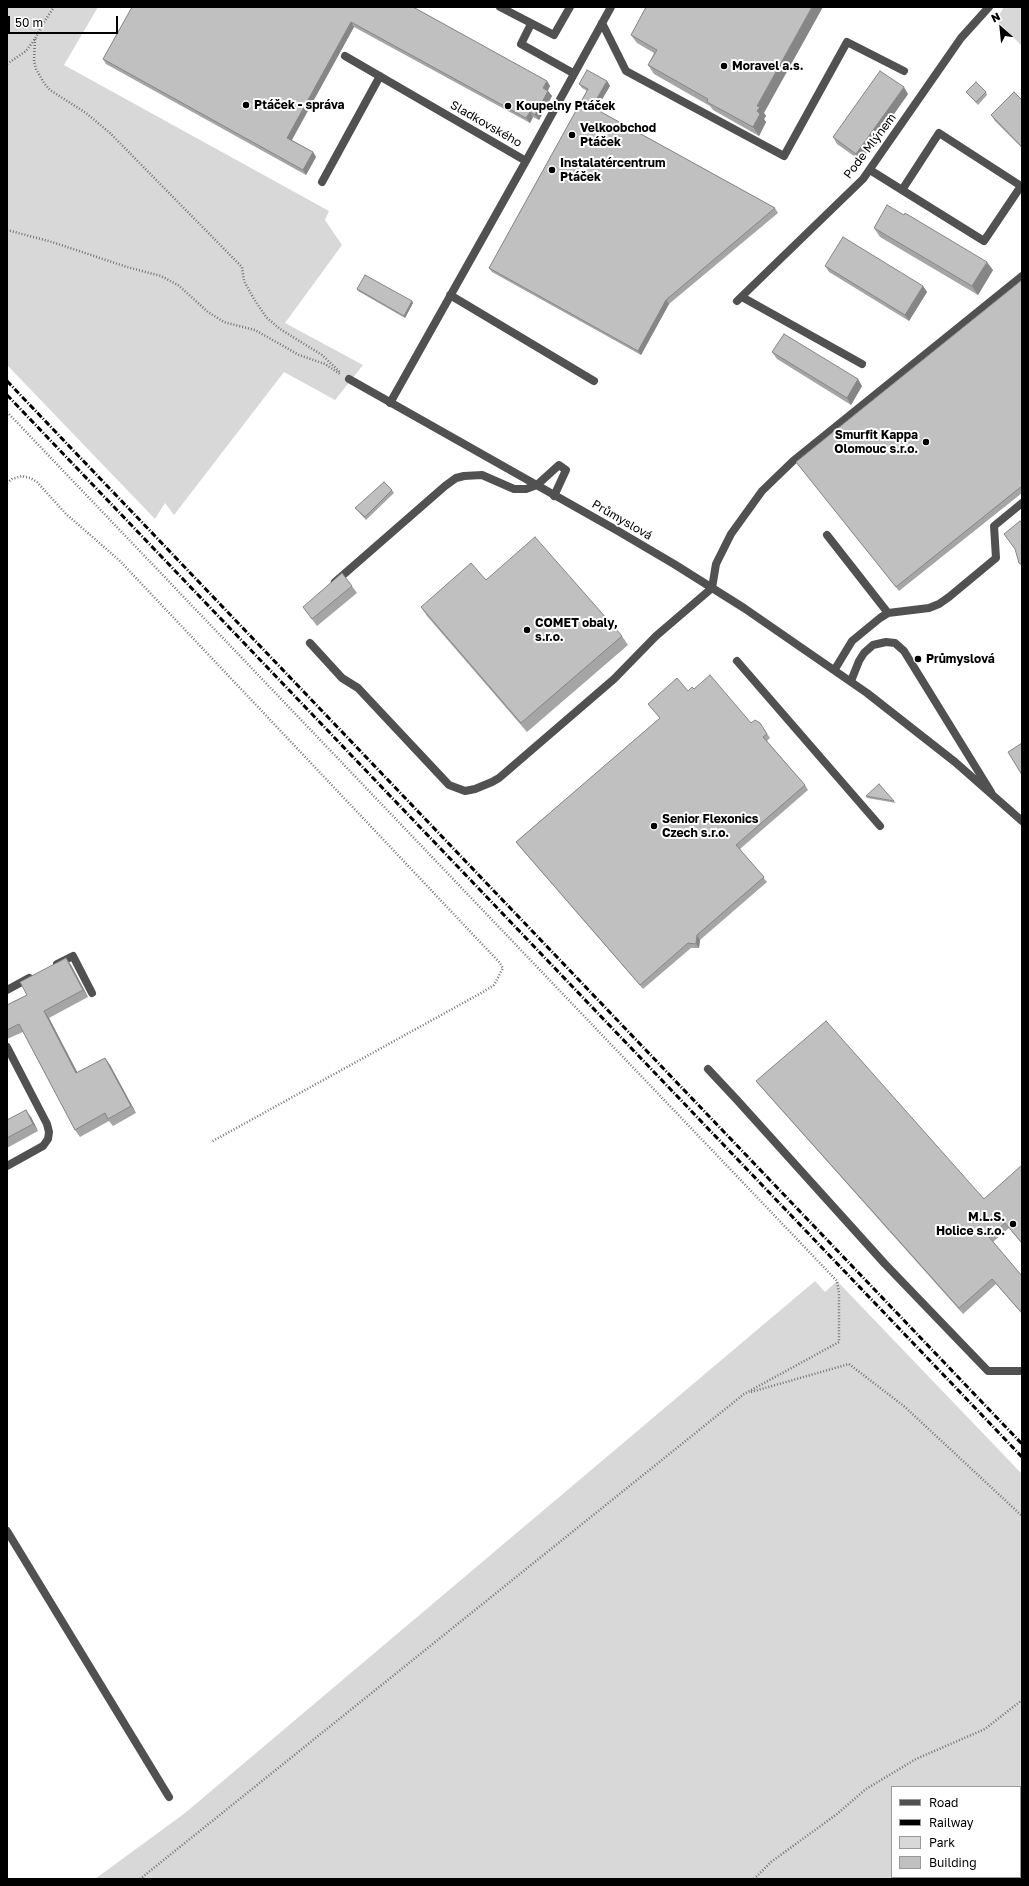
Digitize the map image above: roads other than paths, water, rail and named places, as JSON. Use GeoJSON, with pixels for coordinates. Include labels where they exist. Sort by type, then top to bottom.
{"type":"FeatureCollection","features":[{"type":"Feature","properties":{"kind":"street"},"geometry":{"type":"LineString","coordinates":[[500,7],[554,35],[570,7]]}},
{"type":"Feature","properties":{"kind":"street","name":"Sladkovského"},"geometry":{"type":"LineString","coordinates":[[345,56],[526,161],[573,73],[611,7]]}},
{"type":"Feature","properties":{"kind":"street","name":"Pode Mlýnem"},"geometry":{"type":"LineString","coordinates":[[862,364],[740,299],[863,179],[961,38],[989,7]]}},
{"type":"Feature","properties":{"kind":"street"},"geometry":{"type":"LineString","coordinates":[[602,23],[626,72],[784,156],[847,42],[904,71]]}},
{"type":"Feature","properties":{"kind":"street"},"geometry":{"type":"LineString","coordinates":[[531,24],[521,44],[573,73]]}},
{"type":"Feature","properties":{"kind":"street"},"geometry":{"type":"LineString","coordinates":[[322,182],[380,76]]}},
{"type":"Feature","properties":{"kind":"street"},"geometry":{"type":"LineString","coordinates":[[870,170],[902,190],[984,241],[1021,186],[939,133],[902,190]]}},
{"type":"Feature","properties":{"kind":"street"},"geometry":{"type":"LineString","coordinates":[[390,403],[526,161]]}},
{"type":"Feature","properties":{"kind":"street"},"geometry":{"type":"LineString","coordinates":[[310,643],[342,678],[358,688],[449,785],[465,790],[475,789],[499,778],[614,679],[656,636],[712,588],[716,564],[731,534],[762,491],[793,461],[1022,276]]}},
{"type":"Feature","properties":{"kind":"street"},"geometry":{"type":"LineString","coordinates":[[450,295],[594,382]]}},
{"type":"Feature","properties":{"kind":"street","name":"Průmyslová"},"geometry":{"type":"LineString","coordinates":[[349,379],[674,564],[712,588],[851,681],[921,734],[1022,820]]}},
{"type":"Feature","properties":{"kind":"street"},"geometry":{"type":"LineString","coordinates":[[331,586],[456,478],[482,475],[520,490],[536,486],[559,465],[566,470],[554,496]]}},
{"type":"Feature","properties":{"kind":"street"},"geometry":{"type":"LineString","coordinates":[[835,670],[855,638],[888,613],[929,608],[949,597],[996,558],[994,526],[1022,504]]}},
{"type":"Feature","properties":{"kind":"street"},"geometry":{"type":"LineString","coordinates":[[827,535],[888,613]]}},
{"type":"Feature","properties":{"kind":"street"},"geometry":{"type":"LineString","coordinates":[[851,681],[864,653],[873,646],[886,642],[895,643],[904,651],[992,793]]}},
{"type":"Feature","properties":{"kind":"street"},"geometry":{"type":"LineString","coordinates":[[737,661],[880,826]]}},
{"type":"Feature","properties":{"kind":"street"},"geometry":{"type":"LineString","coordinates":[[7,990],[73,956],[92,993]]}},
{"type":"Feature","properties":{"kind":"street"},"geometry":{"type":"LineString","coordinates":[[7,1047],[48,1124],[49,1132],[48,1139],[44,1146],[7,1166]]}},
{"type":"Feature","properties":{"kind":"street"},"geometry":{"type":"LineString","coordinates":[[708,1069],[738,1100],[886,1264],[988,1371],[1022,1371]]}},
{"type":"Feature","properties":{"kind":"street"},"geometry":{"type":"LineString","coordinates":[[7,1532],[169,1797]]}},
{"type":"Feature","properties":{"kind":"railway"},"geometry":{"type":"LineString","coordinates":[[7,381],[1022,1444]]}},
{"type":"Feature","properties":{"kind":"railway"},"geometry":{"type":"LineString","coordinates":[[7,395],[1022,1457]]}},
{"type":"Feature","properties":{"kind":"place","name":"Moravel a.s."},"geometry":{"type":"Point","coordinates":[724,66]}},
{"type":"Feature","properties":{"kind":"place","name":"Ptáček - správa"},"geometry":{"type":"Point","coordinates":[246,105]}},
{"type":"Feature","properties":{"kind":"place","name":"Koupelny Ptáček"},"geometry":{"type":"Point","coordinates":[508,106]}},
{"type":"Feature","properties":{"kind":"place","name":"Velkoobchod Ptáček"},"geometry":{"type":"Point","coordinates":[572,135]}},
{"type":"Feature","properties":{"kind":"place","name":"Instalatércentrum Ptáček"},"geometry":{"type":"Point","coordinates":[552,170]}},
{"type":"Feature","properties":{"kind":"place","name":"Smurfit Kappa Olomouc s.r.o."},"geometry":{"type":"Point","coordinates":[926,442]}},
{"type":"Feature","properties":{"kind":"place","name":"COMET obaly, s.r.o."},"geometry":{"type":"Point","coordinates":[527,630]}},
{"type":"Feature","properties":{"kind":"place","name":"Průmyslová"},"geometry":{"type":"Point","coordinates":[918,659]}},
{"type":"Feature","properties":{"kind":"place","name":"Senior Flexonics Czech s.r.o."},"geometry":{"type":"Point","coordinates":[654,826]}},
{"type":"Feature","properties":{"kind":"place","name":"M.L.S. Holice s.r.o."},"geometry":{"type":"Point","coordinates":[1013,1224]}}]}
